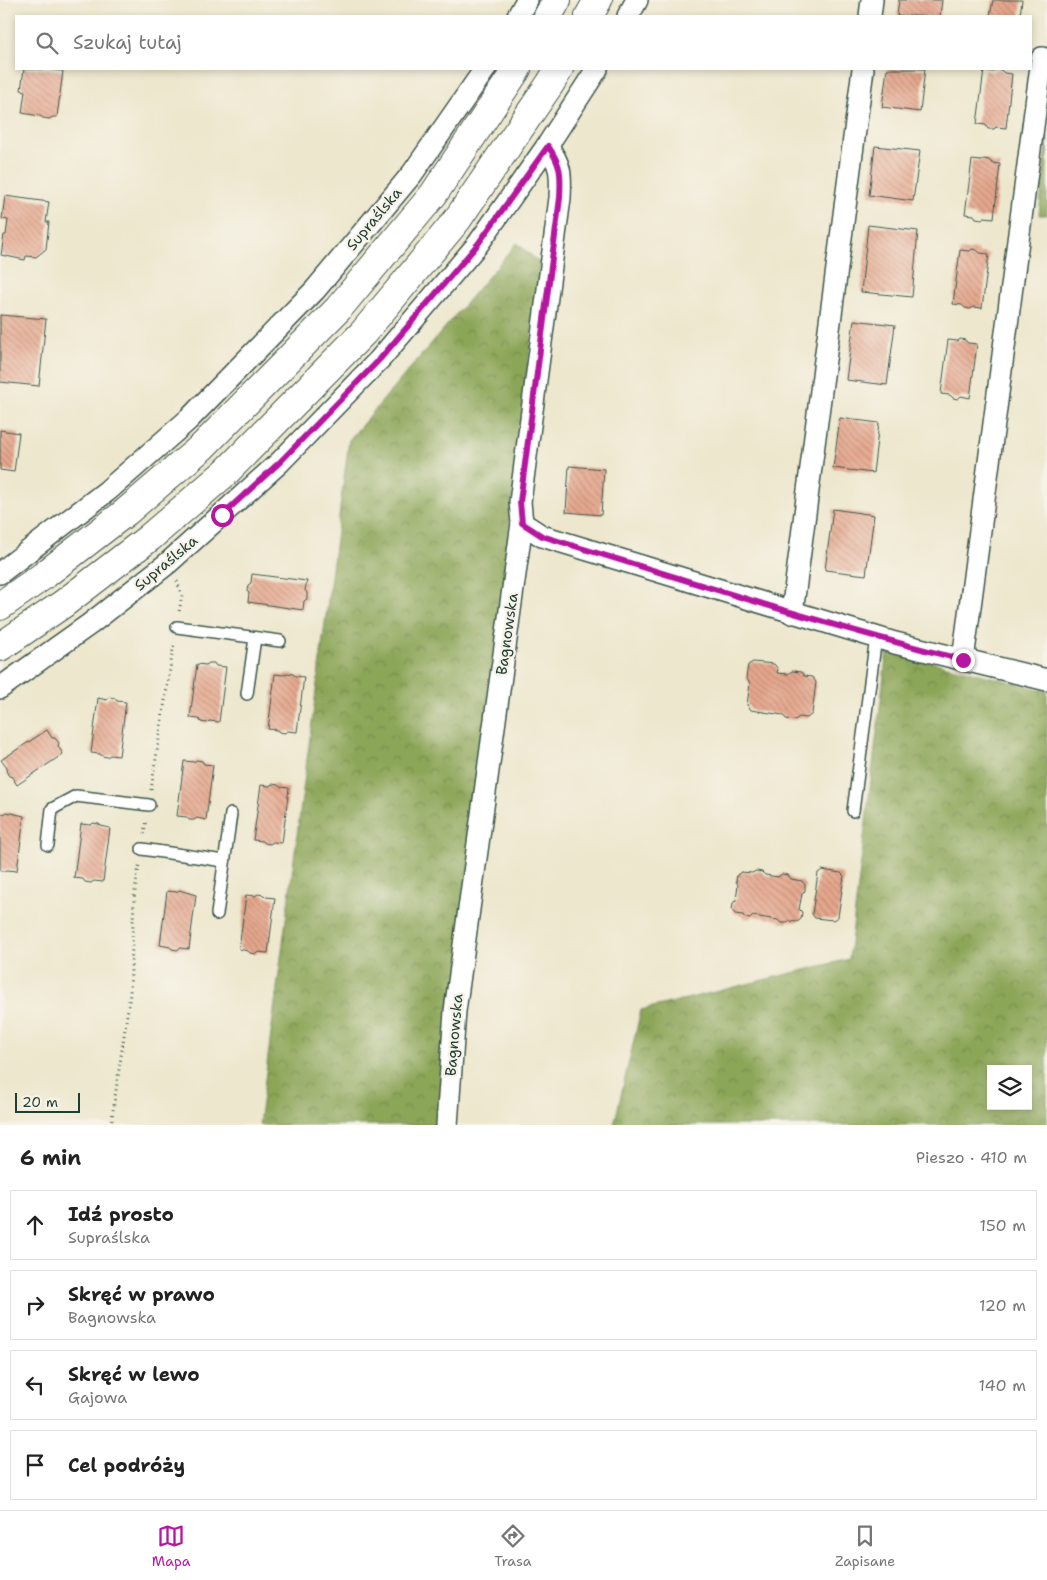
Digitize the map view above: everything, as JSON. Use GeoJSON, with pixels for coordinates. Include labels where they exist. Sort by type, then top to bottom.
{"type":"FeatureCollection","features":[{"type":"Feature","properties":{"kind":"main road"},"geometry":{"type":"LineString","coordinates":[[549,15],[557,0]]}},
{"type":"Feature","properties":{"kind":"main road"},"geometry":{"type":"LineString","coordinates":[[589,15],[598,0]]}},
{"type":"Feature","properties":{"kind":"main road"},"geometry":{"type":"LineString","coordinates":[[0,606],[43,576],[126,512],[203,446],[338,308],[433,195],[516,70]]}},
{"type":"Feature","properties":{"kind":"main road"},"geometry":{"type":"LineString","coordinates":[[0,647],[63,604],[133,550],[226,472],[363,333],[457,220],[558,70]]}},
{"type":"Feature","properties":{"kind":"street"},"geometry":{"type":"LineString","coordinates":[[519,15],[527,0]]}},
{"type":"Feature","properties":{"kind":"street"},"geometry":{"type":"LineString","coordinates":[[628,15],[636,0]]}},
{"type":"Feature","properties":{"kind":"street"},"geometry":{"type":"LineString","coordinates":[[870,15],[872,0]]}},
{"type":"Feature","properties":{"kind":"street"},"geometry":{"type":"LineString","coordinates":[[963,660],[1042,58]]}},
{"type":"Feature","properties":{"kind":"street","name":"Supraślska"},"geometry":{"type":"LineString","coordinates":[[0,573],[107,491],[188,420],[315,290],[412,174],[484,70]]}},
{"type":"Feature","properties":{"kind":"street","name":"Supraślska"},"geometry":{"type":"LineString","coordinates":[[0,688],[90,624],[168,563],[280,462],[380,359],[478,244],[548,146],[596,70]]}},
{"type":"Feature","properties":{"kind":"street"},"geometry":{"type":"LineString","coordinates":[[792,613],[863,70]]}},
{"type":"Feature","properties":{"kind":"street","name":"Bagnowska"},"geometry":{"type":"LineString","coordinates":[[447,1125],[455,1011],[522,523],[520,502],[560,198],[561,176],[557,159],[548,146]]}},
{"type":"Feature","properties":{"kind":"street"},"geometry":{"type":"LineString","coordinates":[[522,523],[542,536],[792,613],[963,660],[1047,680]]}},
{"type":"Feature","properties":{"kind":"lane"},"geometry":{"type":"LineString","coordinates":[[176,627],[280,641]]}},
{"type":"Feature","properties":{"kind":"lane"},"geometry":{"type":"LineString","coordinates":[[853,810],[876,637]]}},
{"type":"Feature","properties":{"kind":"lane"},"geometry":{"type":"LineString","coordinates":[[247,694],[254,638]]}},
{"type":"Feature","properties":{"kind":"lane"},"geometry":{"type":"LineString","coordinates":[[48,845],[52,809],[76,796],[149,805]]}},
{"type":"Feature","properties":{"kind":"lane"},"geometry":{"type":"LineString","coordinates":[[217,914],[231,814]]}},
{"type":"Feature","properties":{"kind":"lane"},"geometry":{"type":"LineString","coordinates":[[142,849],[224,861]]}},
{"type":"Feature","properties":{"kind":"green space"},"geometry":{"type":"Polygon","coordinates":[[[1047,137],[1047,215],[1039,215],[1047,137]]]}},
{"type":"Feature","properties":{"kind":"green space"},"geometry":{"type":"Polygon","coordinates":[[[517,243],[540,263],[511,508],[448,1125],[259,1125],[349,440],[517,243]]]}},
{"type":"Feature","properties":{"kind":"green space"},"geometry":{"type":"Polygon","coordinates":[[[887,651],[1047,691],[1047,1125],[614,1125],[641,1010],[849,959],[887,651]]]}},
{"type":"Feature","properties":{"kind":"building"},"geometry":{"type":"Polygon","coordinates":[[[899,0],[942,0],[940,15],[897,15],[899,0]]]}},
{"type":"Feature","properties":{"kind":"building"},"geometry":{"type":"Polygon","coordinates":[[[993,0],[1022,0],[1020,15],[990,15],[993,0]]]}},
{"type":"Feature","properties":{"kind":"building"},"geometry":{"type":"Polygon","coordinates":[[[24,70],[63,71],[57,117],[49,119],[22,113],[25,91],[21,90],[24,70]]]}},
{"type":"Feature","properties":{"kind":"building"},"geometry":{"type":"Polygon","coordinates":[[[887,70],[925,70],[920,112],[882,107],[887,70]]]}},
{"type":"Feature","properties":{"kind":"building"},"geometry":{"type":"Polygon","coordinates":[[[984,70],[993,72],[1001,70],[1004,73],[1012,74],[1006,128],[996,127],[988,129],[986,125],[977,124],[984,70]]]}},
{"type":"Feature","properties":{"kind":"building"},"geometry":{"type":"Polygon","coordinates":[[[875,146],[920,151],[913,201],[869,195],[875,146]]]}},
{"type":"Feature","properties":{"kind":"building"},"geometry":{"type":"Polygon","coordinates":[[[984,159],[1000,164],[994,218],[984,217],[982,219],[976,218],[974,215],[965,214],[972,160],[981,161],[984,159]]]}},
{"type":"Feature","properties":{"kind":"building"},"geometry":{"type":"Polygon","coordinates":[[[5,196],[49,202],[46,222],[49,222],[46,249],[36,257],[26,256],[25,260],[1,255],[8,220],[2,219],[5,196]]]}},
{"type":"Feature","properties":{"kind":"building"},"geometry":{"type":"Polygon","coordinates":[[[868,225],[918,231],[912,297],[861,292],[868,225]]]}},
{"type":"Feature","properties":{"kind":"building"},"geometry":{"type":"Polygon","coordinates":[[[972,249],[980,253],[989,254],[982,308],[973,307],[970,309],[962,305],[953,304],[960,250],[970,251],[972,249]]]}},
{"type":"Feature","properties":{"kind":"building"},"geometry":{"type":"Polygon","coordinates":[[[0,315],[46,319],[39,386],[0,382],[0,315]]]}},
{"type":"Feature","properties":{"kind":"building"},"geometry":{"type":"Polygon","coordinates":[[[854,320],[895,325],[887,385],[846,380],[854,320]]]}},
{"type":"Feature","properties":{"kind":"building"},"geometry":{"type":"Polygon","coordinates":[[[960,339],[968,343],[977,344],[970,398],[961,396],[958,399],[950,395],[941,394],[948,340],[958,341],[960,339]]]}},
{"type":"Feature","properties":{"kind":"building"},"geometry":{"type":"Polygon","coordinates":[[[840,418],[879,423],[873,473],[833,468],[840,418]]]}},
{"type":"Feature","properties":{"kind":"building"},"geometry":{"type":"Polygon","coordinates":[[[0,430],[19,433],[14,472],[0,470],[0,430]]]}},
{"type":"Feature","properties":{"kind":"building"},"geometry":{"type":"Polygon","coordinates":[[[569,466],[604,469],[601,515],[566,512],[569,466]]]}},
{"type":"Feature","properties":{"kind":"building"},"geometry":{"type":"Polygon","coordinates":[[[833,509],[874,515],[866,575],[825,570],[833,509]]]}},
{"type":"Feature","properties":{"kind":"building"},"geometry":{"type":"Polygon","coordinates":[[[252,574],[307,581],[305,590],[307,599],[304,601],[303,610],[248,602],[249,593],[247,591],[248,585],[251,583],[252,574]]]}},
{"type":"Feature","properties":{"kind":"building"},"geometry":{"type":"Polygon","coordinates":[[[753,662],[774,664],[778,669],[777,673],[801,672],[804,676],[812,677],[816,682],[812,714],[807,718],[799,717],[795,720],[786,719],[783,715],[751,710],[747,705],[750,683],[746,678],[748,665],[753,662]]]}},
{"type":"Feature","properties":{"kind":"building"},"geometry":{"type":"Polygon","coordinates":[[[209,663],[226,667],[219,722],[209,721],[207,723],[201,722],[199,719],[190,718],[197,664],[206,665],[209,663]]]}},
{"type":"Feature","properties":{"kind":"building"},"geometry":{"type":"Polygon","coordinates":[[[287,673],[304,677],[297,732],[287,731],[285,733],[268,729],[275,674],[284,675],[287,673]]]}},
{"type":"Feature","properties":{"kind":"building"},"geometry":{"type":"Polygon","coordinates":[[[109,697],[115,698],[117,701],[126,702],[119,756],[110,755],[107,757],[91,753],[98,698],[107,700],[109,697]]]}},
{"type":"Feature","properties":{"kind":"building"},"geometry":{"type":"Polygon","coordinates":[[[47,730],[52,738],[55,738],[59,743],[58,746],[63,754],[17,785],[12,777],[9,776],[6,771],[7,768],[1,760],[47,730]]]}},
{"type":"Feature","properties":{"kind":"building"},"geometry":{"type":"Polygon","coordinates":[[[196,760],[202,761],[204,764],[213,765],[206,820],[197,818],[189,820],[187,817],[177,816],[184,761],[194,762],[196,760]]]}},
{"type":"Feature","properties":{"kind":"building"},"geometry":{"type":"Polygon","coordinates":[[[272,784],[289,788],[282,843],[273,842],[270,844],[253,840],[261,785],[270,786],[272,784]]]}},
{"type":"Feature","properties":{"kind":"building"},"geometry":{"type":"Polygon","coordinates":[[[7,812],[24,816],[17,871],[0,871],[0,813],[4,814],[7,812]]]}},
{"type":"Feature","properties":{"kind":"building"},"geometry":{"type":"Polygon","coordinates":[[[93,823],[110,828],[103,882],[94,881],[91,883],[85,882],[83,879],[74,878],[81,824],[91,825],[93,823]]]}},
{"type":"Feature","properties":{"kind":"building"},"geometry":{"type":"Polygon","coordinates":[[[822,870],[841,873],[844,876],[838,917],[833,920],[815,918],[812,914],[818,873],[822,870]]]}},
{"type":"Feature","properties":{"kind":"building"},"geometry":{"type":"Polygon","coordinates":[[[756,871],[778,877],[782,874],[788,875],[791,879],[802,881],[805,885],[805,891],[802,894],[799,909],[802,912],[801,919],[797,922],[781,923],[778,920],[753,916],[750,919],[745,918],[743,915],[735,914],[732,910],[733,903],[736,900],[737,875],[741,872],[752,873],[756,871]]]}},
{"type":"Feature","properties":{"kind":"building"},"geometry":{"type":"Polygon","coordinates":[[[179,890],[196,895],[189,949],[180,948],[177,950],[160,945],[167,891],[177,892],[179,890]]]}},
{"type":"Feature","properties":{"kind":"building"},"geometry":{"type":"Polygon","coordinates":[[[258,894],[275,898],[268,953],[258,952],[256,954],[239,949],[246,895],[255,896],[258,894]]]}},
{"type":"Feature","properties":{"kind":"route"},"geometry":{"type":"LineString","coordinates":[[222,515],[280,462],[380,359],[478,244],[548,146],[557,159],[561,176],[560,198],[520,502],[522,523],[542,536],[792,613],[895,643],[963,660]]}}]}
